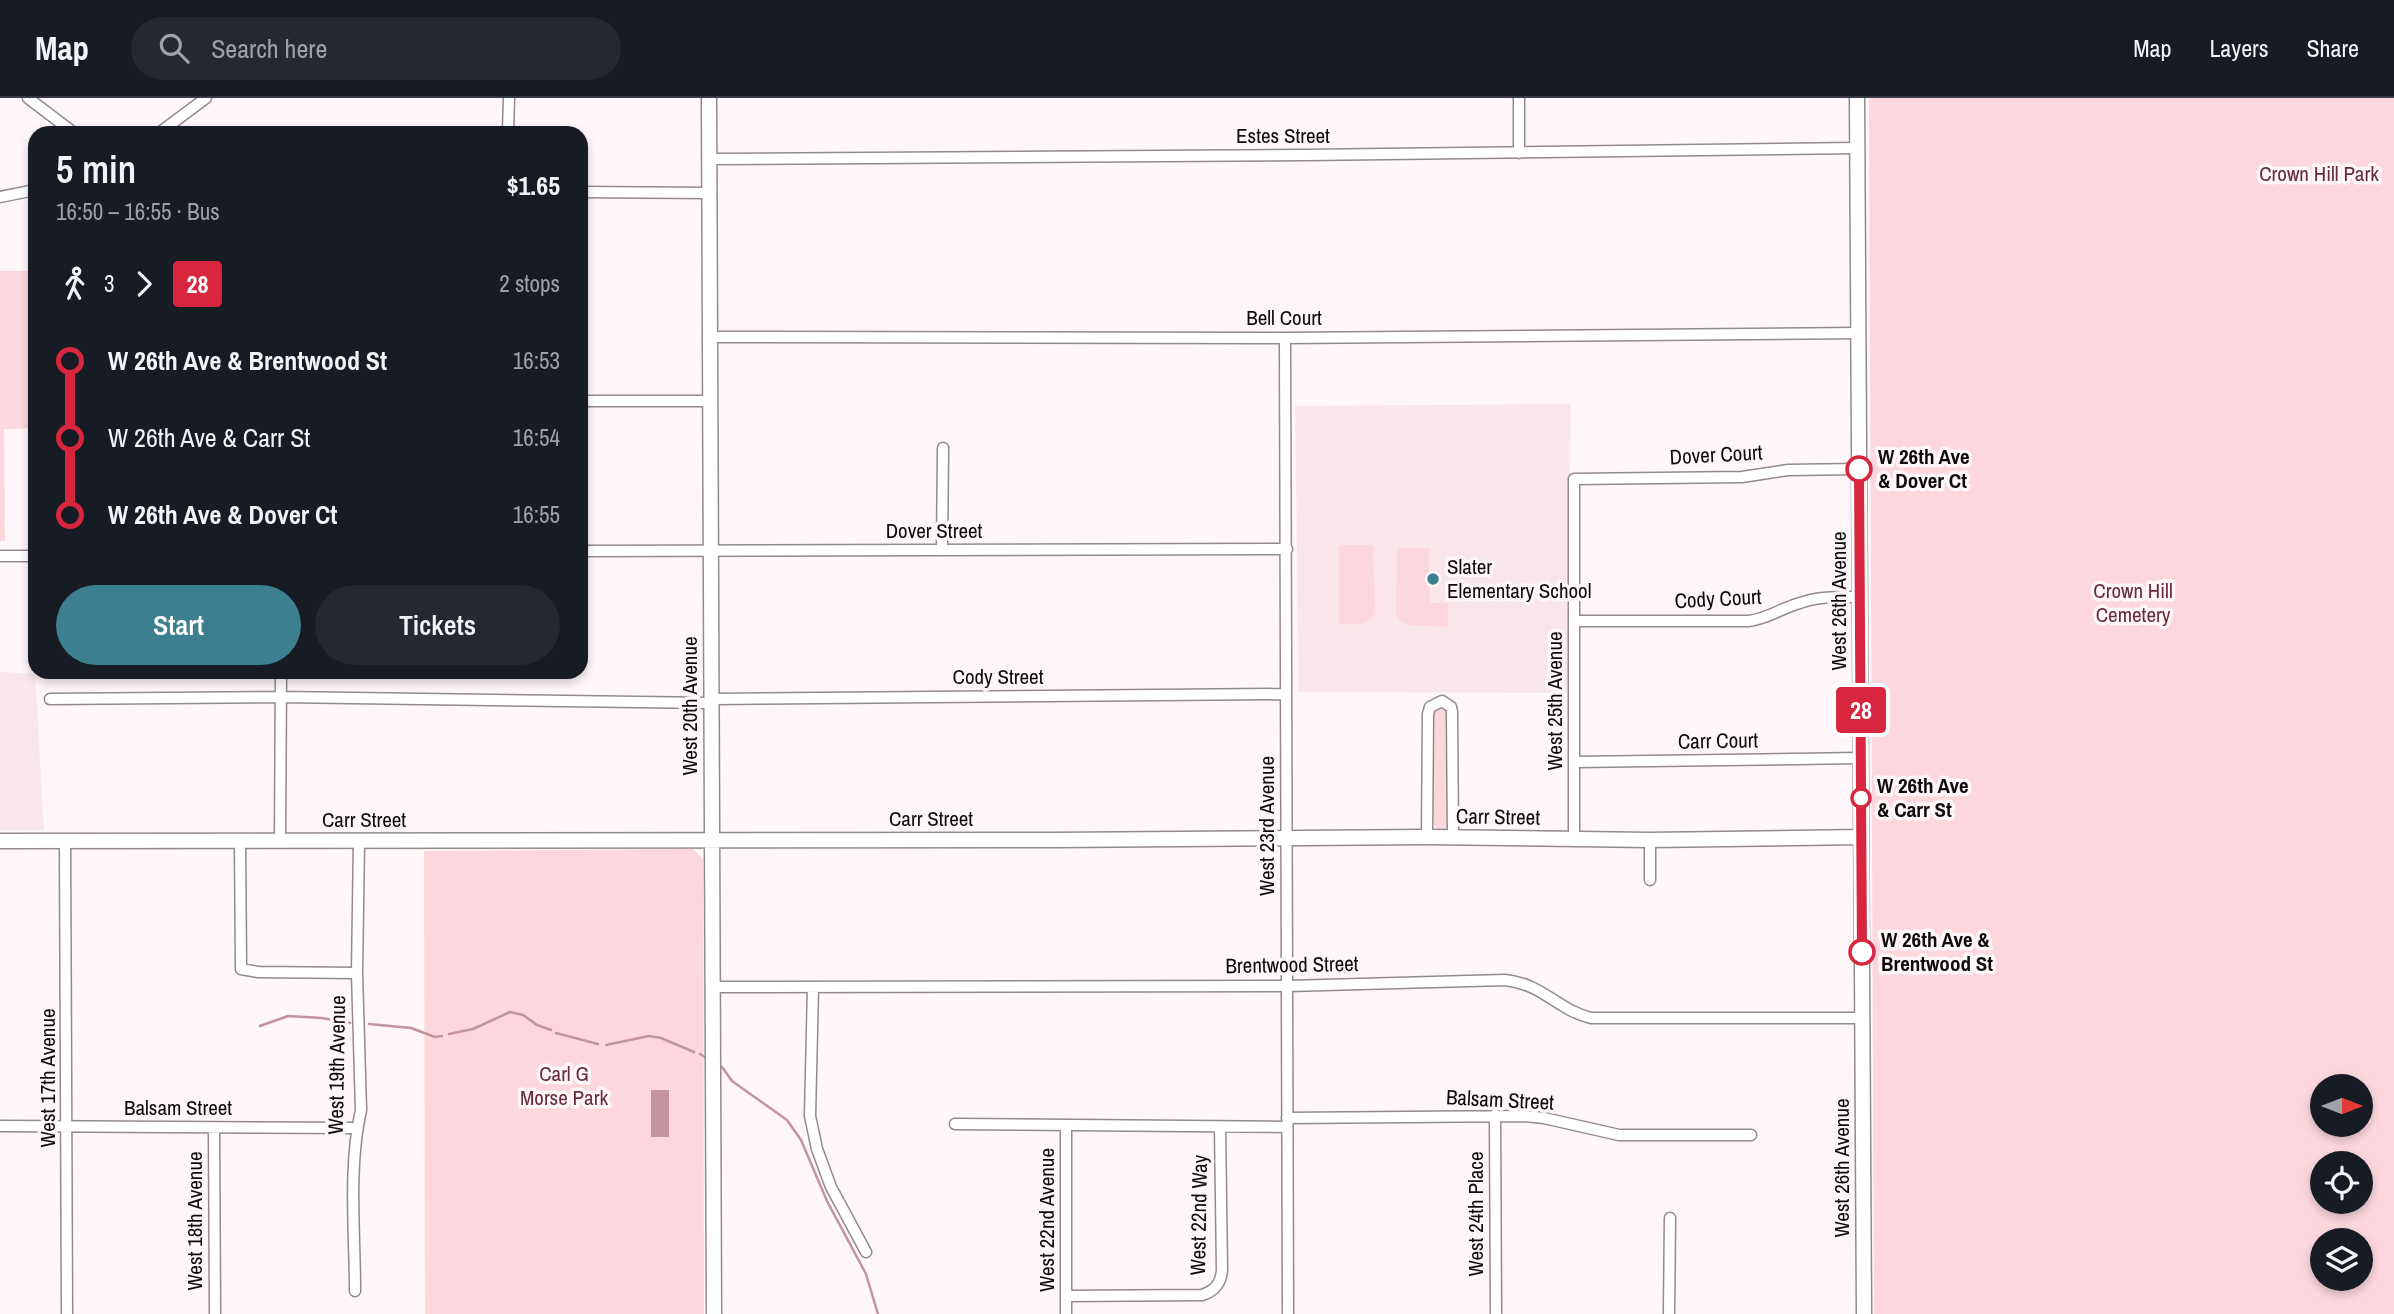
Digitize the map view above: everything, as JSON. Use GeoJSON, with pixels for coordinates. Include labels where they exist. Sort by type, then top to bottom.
{"type":"FeatureCollection","features":[{"type":"Feature","properties":{"kind":"street"},"geometry":{"type":"LineString","coordinates":[[28,98],[65,126]]}},
{"type":"Feature","properties":{"kind":"street"},"geometry":{"type":"LineString","coordinates":[[168,126],[206,98]]}},
{"type":"Feature","properties":{"kind":"street"},"geometry":{"type":"LineString","coordinates":[[508,126],[509,98]]}},
{"type":"Feature","properties":{"kind":"street","name":"West 20th Avenue"},"geometry":{"type":"LineString","coordinates":[[709,98],[714,1314]]}},
{"type":"Feature","properties":{"kind":"street"},"geometry":{"type":"LineString","coordinates":[[1519,98],[1519,153]]}},
{"type":"Feature","properties":{"kind":"street","name":"West 26th Avenue"},"geometry":{"type":"LineString","coordinates":[[1857,98],[1864,1314]]}},
{"type":"Feature","properties":{"kind":"street","name":"Estes Street"},"geometry":{"type":"LineString","coordinates":[[709,159],[1857,148]]}},
{"type":"Feature","properties":{"kind":"street"},"geometry":{"type":"LineString","coordinates":[[0,197],[28,191]]}},
{"type":"Feature","properties":{"kind":"street"},"geometry":{"type":"LineString","coordinates":[[588,192],[709,193]]}},
{"type":"Feature","properties":{"kind":"street","name":"Bell Court"},"geometry":{"type":"LineString","coordinates":[[710,337],[1285,338],[1858,333]]}},
{"type":"Feature","properties":{"kind":"street","name":"West 23rd Avenue"},"geometry":{"type":"LineString","coordinates":[[1285,338],[1288,1314]]}},
{"type":"Feature","properties":{"kind":"street"},"geometry":{"type":"LineString","coordinates":[[588,401],[710,401]]}},
{"type":"Feature","properties":{"kind":"street"},"geometry":{"type":"LineString","coordinates":[[942,550],[943,448]]}},
{"type":"Feature","properties":{"kind":"street","name":"Dover Court"},"geometry":{"type":"LineString","coordinates":[[1574,478],[1742,477],[1788,470],[1859,469]]}},
{"type":"Feature","properties":{"kind":"street","name":"West 25th Avenue"},"geometry":{"type":"LineString","coordinates":[[1574,478],[1574,840]]}},
{"type":"Feature","properties":{"kind":"street","name":"Dover Street"},"geometry":{"type":"LineString","coordinates":[[588,551],[1287,549]]}},
{"type":"Feature","properties":{"kind":"street"},"geometry":{"type":"LineString","coordinates":[[0,556],[28,556]]}},
{"type":"Feature","properties":{"kind":"street","name":"Cody Court"},"geometry":{"type":"LineString","coordinates":[[1574,621],[1748,621],[1768,617],[1814,599],[1860,597]]}},
{"type":"Feature","properties":{"kind":"street"},"geometry":{"type":"LineString","coordinates":[[280,841],[281,679]]}},
{"type":"Feature","properties":{"kind":"street","name":"Cody Street"},"geometry":{"type":"LineString","coordinates":[[50,699],[281,697],[711,701],[1285,694]]}},
{"type":"Feature","properties":{"kind":"street"},"geometry":{"type":"LineString","coordinates":[[1427,837],[1428,714],[1430,707],[1442,701],[1451,707],[1452,712],[1454,837]]}},
{"type":"Feature","properties":{"kind":"street","name":"Carr Court"},"geometry":{"type":"LineString","coordinates":[[1575,762],[1861,758]]}},
{"type":"Feature","properties":{"kind":"street","name":"Carr Street"},"geometry":{"type":"LineString","coordinates":[[0,841],[1286,837],[1650,840],[1861,837]]}},
{"type":"Feature","properties":{"kind":"street"},"geometry":{"type":"LineString","coordinates":[[1650,840],[1650,880]]}},
{"type":"Feature","properties":{"kind":"street","name":"West 17th Avenue"},"geometry":{"type":"LineString","coordinates":[[65,841],[67,1314]]}},
{"type":"Feature","properties":{"kind":"street"},"geometry":{"type":"LineString","coordinates":[[240,841],[241,969],[258,972],[358,973]]}},
{"type":"Feature","properties":{"kind":"street","name":"West 19th Avenue"},"geometry":{"type":"LineString","coordinates":[[355,1291],[355,1163],[361,1111],[359,841]]}},
{"type":"Feature","properties":{"kind":"street","name":"Brentwood Street"},"geometry":{"type":"LineString","coordinates":[[712,988],[1288,986],[1505,979],[1529,984],[1567,1009],[1591,1018],[1862,1018]]}},
{"type":"Feature","properties":{"kind":"street"},"geometry":{"type":"LineString","coordinates":[[813,988],[810,1116],[817,1149],[831,1187],[866,1252]]}},
{"type":"Feature","properties":{"kind":"street","name":"Balsam Street"},"geometry":{"type":"LineString","coordinates":[[955,1124],[1220,1126],[1495,1115],[1544,1118],[1619,1135],[1752,1135]]}},
{"type":"Feature","properties":{"kind":"street","name":"West 24th Place"},"geometry":{"type":"LineString","coordinates":[[1495,1115],[1496,1314]]}},
{"type":"Feature","properties":{"kind":"street","name":"West 22nd Avenue"},"geometry":{"type":"LineString","coordinates":[[1066,1125],[1066,1314]]}},
{"type":"Feature","properties":{"kind":"street","name":"Balsam Street"},"geometry":{"type":"LineString","coordinates":[[0,1126],[357,1128]]}},
{"type":"Feature","properties":{"kind":"street","name":"West 22nd Way"},"geometry":{"type":"LineString","coordinates":[[1066,1296],[1211,1293],[1221,1279],[1220,1126]]}},
{"type":"Feature","properties":{"kind":"street","name":"West 18th Avenue"},"geometry":{"type":"LineString","coordinates":[[214,1128],[215,1314]]}},
{"type":"Feature","properties":{"kind":"street"},"geometry":{"type":"LineString","coordinates":[[1670,1219],[1670,1314]]}},
{"type":"Feature","properties":{"kind":"shaded area","name":"Slater Elementary School"},"geometry":{"type":"Polygon","coordinates":[[[1571,404],[1567,693],[1299,692],[1295,406],[1571,404]]]}},
{"type":"Feature","properties":{"kind":"shaded area"},"geometry":{"type":"Polygon","coordinates":[[[0,672],[28,674],[28,679],[35,679],[44,830],[0,830],[0,672]]]}},
{"type":"Feature","properties":{"kind":"shaded area"},"geometry":{"type":"Polygon","coordinates":[[[651,1090],[669,1090],[669,1137],[651,1137],[651,1090]]]}},
{"type":"Feature","properties":{"kind":"green space","name":"Crown Hill Cemetery"},"geometry":{"type":"Polygon","coordinates":[[[1869,98],[2394,98],[2394,1314],[1874,1314],[1869,98]]]}},
{"type":"Feature","properties":{"kind":"green space"},"geometry":{"type":"Polygon","coordinates":[[[0,271],[28,271],[28,428],[4,429],[5,541],[0,541],[0,271]]]}},
{"type":"Feature","properties":{"kind":"green space"},"geometry":{"type":"Polygon","coordinates":[[[1339,545],[1373,545],[1375,612],[1364,623],[1339,624],[1339,545]]]}},
{"type":"Feature","properties":{"kind":"green space"},"geometry":{"type":"Polygon","coordinates":[[[1397,548],[1429,548],[1430,603],[1448,603],[1448,627],[1408,625],[1396,614],[1397,548]]]}},
{"type":"Feature","properties":{"kind":"green space"},"geometry":{"type":"Polygon","coordinates":[[[1441,706],[1447,709],[1446,829],[1437,829],[1434,824],[1433,715],[1434,709],[1441,706]]]}},
{"type":"Feature","properties":{"kind":"green space","name":"Carl G Morse Park"},"geometry":{"type":"Polygon","coordinates":[[[693,849],[703,859],[704,1314],[425,1314],[424,851],[693,849]]]}},
{"type":"Feature","properties":{"kind":"waterway"},"geometry":{"type":"LineString","coordinates":[[449,1034],[473,1029],[510,1012],[523,1015],[537,1025],[551,1030]]}},
{"type":"Feature","properties":{"kind":"waterway"},"geometry":{"type":"LineString","coordinates":[[260,1026],[288,1016],[350,1023]]}},
{"type":"Feature","properties":{"kind":"waterway"},"geometry":{"type":"LineString","coordinates":[[369,1024],[411,1028],[435,1037],[442,1036]]}},
{"type":"Feature","properties":{"kind":"waterway"},"geometry":{"type":"LineString","coordinates":[[556,1033],[598,1044]]}},
{"type":"Feature","properties":{"kind":"waterway"},"geometry":{"type":"LineString","coordinates":[[606,1045],[649,1036],[661,1038],[694,1052]]}},
{"type":"Feature","properties":{"kind":"waterway"},"geometry":{"type":"LineString","coordinates":[[700,1054],[705,1057]]}},
{"type":"Feature","properties":{"kind":"waterway"},"geometry":{"type":"LineString","coordinates":[[722,1067],[732,1081],[787,1120],[801,1140],[827,1201],[866,1274],[878,1314]]}},
{"type":"Feature","properties":{"kind":"bus line","name":"28"},"geometry":{"type":"LineString","coordinates":[[1859,469],[1862,952]]}},
{"type":"Feature","properties":{"kind":"place","name":"W 26th Ave & Dover Ct"},"geometry":{"type":"Point","coordinates":[1859,469]}},
{"type":"Feature","properties":{"kind":"place","name":"Slater Elementary School"},"geometry":{"type":"Point","coordinates":[1433,579]}},
{"type":"Feature","properties":{"kind":"place","name":"W 26th Ave & Carr St"},"geometry":{"type":"Point","coordinates":[1861,798]}},
{"type":"Feature","properties":{"kind":"place","name":"W 26th Ave & Brentwood St"},"geometry":{"type":"Point","coordinates":[1862,952]}},
{"type":"Feature","properties":{"kind":"park label","name":"Crown Hill Park"},"geometry":{"type":"Point","coordinates":[2319,174]}}]}
